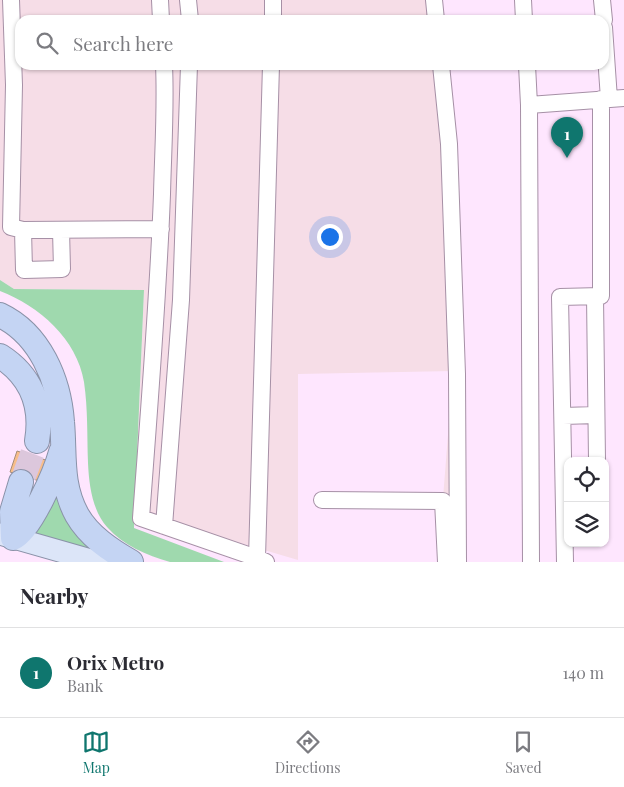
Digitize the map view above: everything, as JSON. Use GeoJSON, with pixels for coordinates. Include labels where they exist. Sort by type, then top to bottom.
{"type":"FeatureCollection","features":[{"type":"Feature","properties":{"kind":"highway"},"geometry":{"type":"LineString","coordinates":[[0,315],[14,323],[28,336],[40,352],[58,391],[67,488],[78,516],[98,541],[131,562]]}},
{"type":"Feature","properties":{"kind":"highway"},"geometry":{"type":"LineString","coordinates":[[0,356],[22,374],[33,391],[39,414],[37,440]]}},
{"type":"Feature","properties":{"kind":"highway"},"geometry":{"type":"LineString","coordinates":[[5,543],[21,532],[36,509],[55,471],[62,448]]}},
{"type":"Feature","properties":{"kind":"highway"},"geometry":{"type":"LineString","coordinates":[[0,495],[23,479],[12,512],[5,543]]}},
{"type":"Feature","properties":{"kind":"main road"},"geometry":{"type":"LineString","coordinates":[[5,543],[45,562]]}},
{"type":"Feature","properties":{"kind":"main road"},"geometry":{"type":"LineString","coordinates":[[5,543],[98,562]]}},
{"type":"Feature","properties":{"kind":"street"},"geometry":{"type":"LineString","coordinates":[[12,0],[15,30]]}},
{"type":"Feature","properties":{"kind":"street"},"geometry":{"type":"LineString","coordinates":[[160,0],[161,15]]}},
{"type":"Feature","properties":{"kind":"street"},"geometry":{"type":"LineString","coordinates":[[188,0],[190,15]]}},
{"type":"Feature","properties":{"kind":"street"},"geometry":{"type":"LineString","coordinates":[[272,15],[273,0]]}},
{"type":"Feature","properties":{"kind":"street"},"geometry":{"type":"LineString","coordinates":[[434,0],[436,15]]}},
{"type":"Feature","properties":{"kind":"street"},"geometry":{"type":"LineString","coordinates":[[523,0],[524,15]]}},
{"type":"Feature","properties":{"kind":"street"},"geometry":{"type":"LineString","coordinates":[[602,0],[604,15]]}},
{"type":"Feature","properties":{"kind":"street"},"geometry":{"type":"LineString","coordinates":[[15,45],[7,85],[11,227],[23,230],[161,230]]}},
{"type":"Feature","properties":{"kind":"street"},"geometry":{"type":"LineString","coordinates":[[164,70],[161,230],[154,353],[141,518],[261,560],[271,70]]}},
{"type":"Feature","properties":{"kind":"street"},"geometry":{"type":"LineString","coordinates":[[164,526],[181,300],[189,70]]}},
{"type":"Feature","properties":{"kind":"street"},"geometry":{"type":"LineString","coordinates":[[442,70],[449,144],[458,374],[458,562]]}},
{"type":"Feature","properties":{"kind":"street"},"geometry":{"type":"LineString","coordinates":[[527,70],[531,562]]}},
{"type":"Feature","properties":{"kind":"street"},"geometry":{"type":"LineString","coordinates":[[565,502],[560,297],[601,296],[611,99],[608,70]]}},
{"type":"Feature","properties":{"kind":"street"},"geometry":{"type":"LineString","coordinates":[[529,105],[611,99]]}},
{"type":"Feature","properties":{"kind":"street"},"geometry":{"type":"LineString","coordinates":[[23,230],[24,270],[62,269],[61,230]]}},
{"type":"Feature","properties":{"kind":"street"},"geometry":{"type":"LineString","coordinates":[[595,296],[597,457]]}},
{"type":"Feature","properties":{"kind":"street"},"geometry":{"type":"LineString","coordinates":[[562,416],[596,415]]}},
{"type":"Feature","properties":{"kind":"street"},"geometry":{"type":"LineString","coordinates":[[322,500],[442,501],[446,562]]}},
{"type":"Feature","properties":{"kind":"street"},"geometry":{"type":"LineString","coordinates":[[565,562],[566,547]]}},
{"type":"Feature","properties":{"kind":"shaded area"},"geometry":{"type":"Polygon","coordinates":[[[0,0],[437,0],[439,15],[15,15],[15,70],[445,70],[461,562],[438,562],[453,371],[298,374],[298,560],[175,524],[135,516],[144,290],[14,289],[0,280],[0,0]]]}},
{"type":"Feature","properties":{"kind":"green space"},"geometry":{"type":"Polygon","coordinates":[[[0,280],[14,289],[144,290],[134,528],[224,562],[170,562],[136,549],[121,540],[107,527],[98,513],[90,488],[86,402],[80,366],[65,338],[54,326],[29,306],[15,297],[0,291],[0,280]]]}},
{"type":"Feature","properties":{"kind":"green space"},"geometry":{"type":"Polygon","coordinates":[[[53,490],[95,551],[29,532],[53,490]]]}},
{"type":"Feature","properties":{"kind":"building"},"geometry":{"type":"Polygon","coordinates":[[[17,451],[52,462],[46,483],[10,472],[17,451]]]}},
{"type":"Feature","properties":{"kind":"tunnel"},"geometry":{"type":"LineString","coordinates":[[24,476],[37,441]]}},
{"type":"Feature","properties":{"kind":"place","name":"Orix Metro"},"geometry":{"type":"Point","coordinates":[567,158]}}]}
